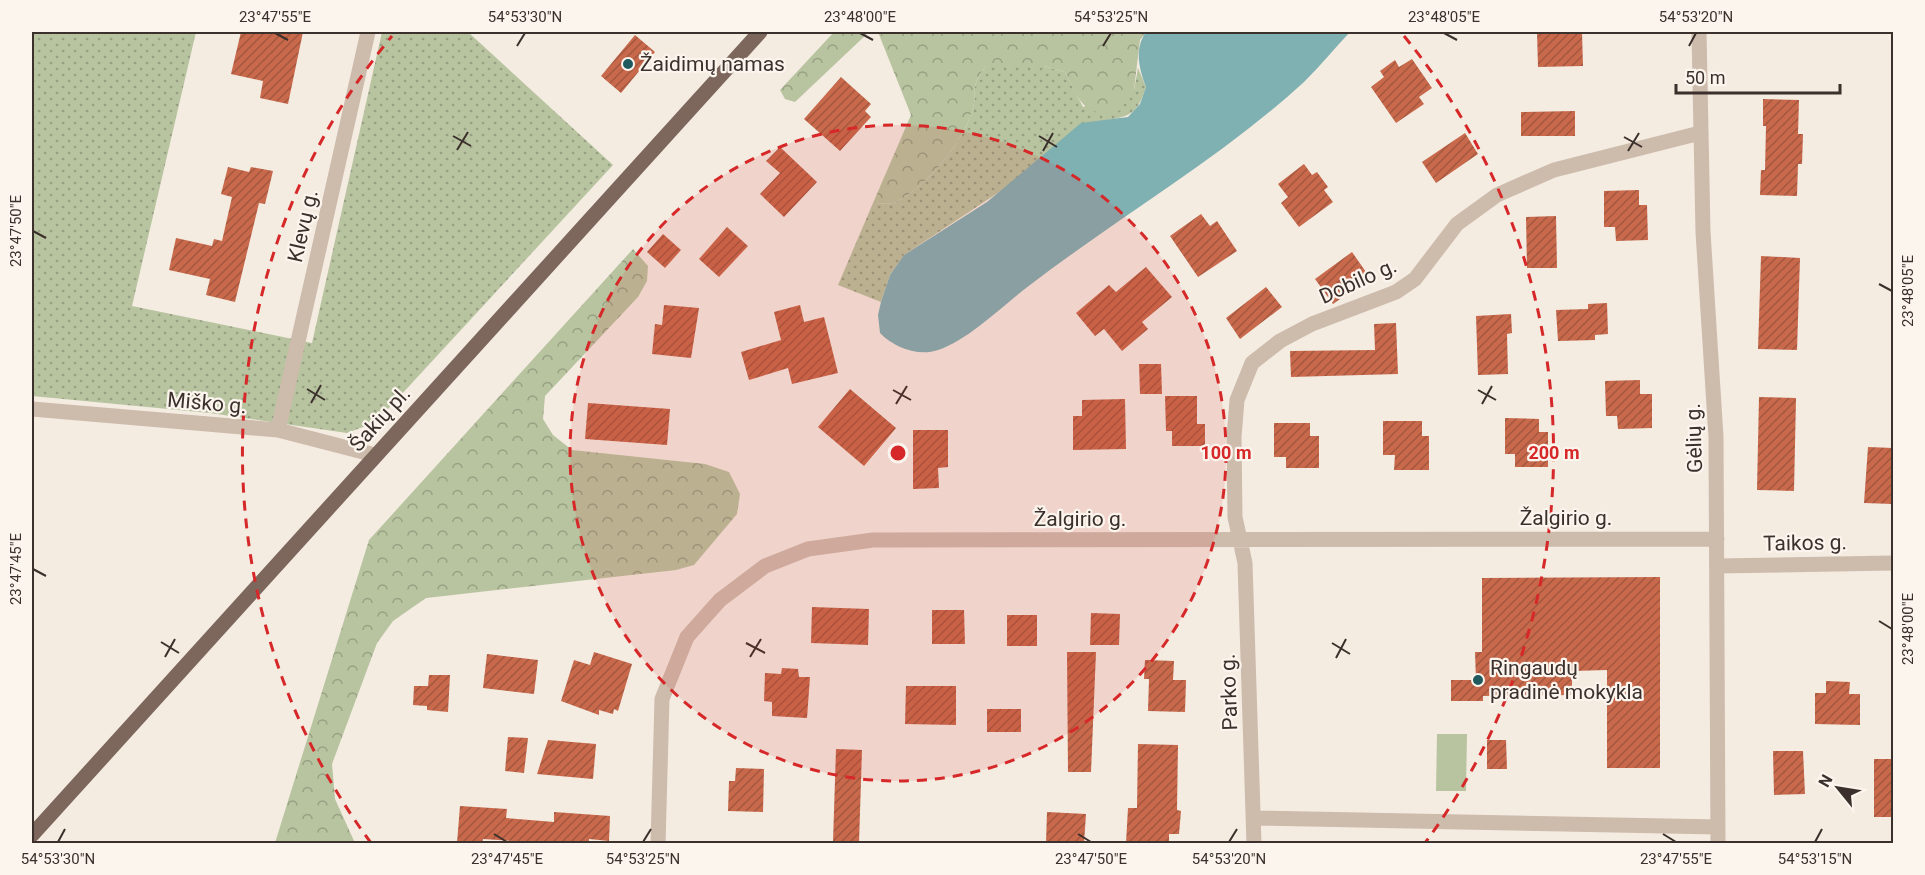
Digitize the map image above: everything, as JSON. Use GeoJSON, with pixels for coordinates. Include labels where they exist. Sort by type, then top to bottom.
{"type":"FeatureCollection","features":[{"type":"Feature","properties":{"kind":"main road","name":"Šakių pl."},"geometry":{"type":"LineString","coordinates":[[32,835],[760,32]]}},
{"type":"Feature","properties":{"kind":"street","name":"Klevų g."},"geometry":{"type":"LineString","coordinates":[[278,430],[368,32]]}},
{"type":"Feature","properties":{"kind":"street","name":"Gėlių g."},"geometry":{"type":"LineString","coordinates":[[1699,32],[1703,232],[1716,437],[1718,843]]}},
{"type":"Feature","properties":{"kind":"street","name":"Dobilo g."},"geometry":{"type":"LineString","coordinates":[[1240,540],[1235,517],[1234,437],[1237,400],[1252,363],[1280,340],[1312,324],[1396,292],[1415,279],[1457,224],[1497,195],[1554,170],[1700,133]]}},
{"type":"Feature","properties":{"kind":"street","name":"Miško g."},"geometry":{"type":"LineString","coordinates":[[32,409],[278,430],[375,455]]}},
{"type":"Feature","properties":{"kind":"street","name":"Žalgirio g."},"geometry":{"type":"LineString","coordinates":[[658,843],[662,699],[687,637],[720,600],[765,566],[808,549],[873,540],[1717,539]]}},
{"type":"Feature","properties":{"kind":"street","name":"Parko g."},"geometry":{"type":"LineString","coordinates":[[1240,540],[1245,563],[1254,843]]}},
{"type":"Feature","properties":{"kind":"street","name":"Taikos g."},"geometry":{"type":"LineString","coordinates":[[1717,566],[1893,563]]}},
{"type":"Feature","properties":{"kind":"street"},"geometry":{"type":"LineString","coordinates":[[1254,818],[1718,827]]}},
{"type":"Feature","properties":{"kind":"green space"},"geometry":{"type":"Polygon","coordinates":[[[32,32],[196,32],[132,306],[312,343],[382,32],[468,32],[613,165],[376,422],[347,433],[210,413],[32,396],[32,32]]]}},
{"type":"Feature","properties":{"kind":"green space"},"geometry":{"type":"Polygon","coordinates":[[[834,32],[869,32],[795,102],[785,99],[780,90],[834,32]]]}},
{"type":"Feature","properties":{"kind":"green space"},"geometry":{"type":"Polygon","coordinates":[[[878,32],[1146,32],[1140,40],[1134,90],[1119,111],[1097,112],[1084,105],[1065,72],[1044,66],[986,66],[977,80],[972,112],[951,151],[919,187],[896,202],[888,204],[873,203],[911,115],[878,32]]]}},
{"type":"Feature","properties":{"kind":"green space"},"geometry":{"type":"Polygon","coordinates":[[[1010,64],[1044,66],[1065,72],[1083,107],[1134,90],[1138,68],[1146,87],[1137,107],[1129,114],[1108,120],[904,255],[890,275],[881,302],[838,285],[873,203],[896,202],[919,187],[930,176],[960,138],[972,112],[977,80],[986,66],[1010,64]]]}},
{"type":"Feature","properties":{"kind":"green space"},"geometry":{"type":"Polygon","coordinates":[[[633,249],[648,266],[647,281],[638,297],[545,396],[543,419],[553,435],[572,450],[705,464],[729,472],[740,494],[737,514],[694,565],[676,570],[426,598],[393,621],[377,643],[332,764],[335,799],[355,843],[275,843],[369,540],[633,249]]]}},
{"type":"Feature","properties":{"kind":"green space"},"geometry":{"type":"Polygon","coordinates":[[[1437,734],[1467,734],[1466,791],[1436,791],[1437,734]]]}},
{"type":"Feature","properties":{"kind":"water"},"geometry":{"type":"Polygon","coordinates":[[[1146,32],[1350,32],[1304,82],[1272,110],[1204,162],[1064,260],[962,338],[938,350],[922,352],[906,349],[885,338],[880,333],[878,315],[890,275],[904,255],[987,202],[1081,123],[1128,117],[1140,104],[1146,87],[1141,73],[1139,52],[1146,32]]]}},
{"type":"Feature","properties":{"kind":"building"},"geometry":{"type":"Polygon","coordinates":[[[241,32],[303,32],[288,104],[260,98],[263,81],[231,74],[241,32]]]}},
{"type":"Feature","properties":{"kind":"building"},"geometry":{"type":"Polygon","coordinates":[[[1537,32],[1582,32],[1583,66],[1538,67],[1537,32]]]}},
{"type":"Feature","properties":{"kind":"building","name":"Žaidimų namas"},"geometry":{"type":"Polygon","coordinates":[[[635,35],[655,52],[621,93],[601,76],[635,35]]]}},
{"type":"Feature","properties":{"kind":"building"},"geometry":{"type":"Polygon","coordinates":[[[1412,59],[1432,88],[1419,97],[1424,104],[1396,123],[1371,87],[1384,77],[1380,71],[1395,60],[1399,67],[1412,59]]]}},
{"type":"Feature","properties":{"kind":"building"},"geometry":{"type":"Polygon","coordinates":[[[841,77],[871,104],[865,111],[871,117],[840,151],[804,119],[841,77]]]}},
{"type":"Feature","properties":{"kind":"building"},"geometry":{"type":"Polygon","coordinates":[[[1763,99],[1799,100],[1798,134],[1803,134],[1802,164],[1798,164],[1797,196],[1760,195],[1761,170],[1765,170],[1766,126],[1763,126],[1763,99]]]}},
{"type":"Feature","properties":{"kind":"building"},"geometry":{"type":"Polygon","coordinates":[[[1575,111],[1575,136],[1521,136],[1521,112],[1575,111]]]}},
{"type":"Feature","properties":{"kind":"building"},"geometry":{"type":"Polygon","coordinates":[[[1465,133],[1478,154],[1436,183],[1422,162],[1465,133]]]}},
{"type":"Feature","properties":{"kind":"building"},"geometry":{"type":"Polygon","coordinates":[[[780,147],[817,182],[784,217],[760,194],[780,173],[766,161],[780,147]]]}},
{"type":"Feature","properties":{"kind":"building"},"geometry":{"type":"Polygon","coordinates":[[[1304,164],[1312,175],[1317,172],[1328,187],[1324,190],[1333,202],[1299,227],[1281,203],[1288,197],[1278,184],[1304,164]]]}},
{"type":"Feature","properties":{"kind":"building"},"geometry":{"type":"Polygon","coordinates":[[[228,167],[249,172],[251,167],[273,171],[265,204],[259,203],[235,302],[206,295],[210,279],[169,270],[176,238],[212,246],[214,239],[222,241],[232,197],[221,194],[228,167]]]}},
{"type":"Feature","properties":{"kind":"building"},"geometry":{"type":"Polygon","coordinates":[[[1639,190],[1639,205],[1647,205],[1648,240],[1616,241],[1615,227],[1604,227],[1604,191],[1639,190]]]}},
{"type":"Feature","properties":{"kind":"building"},"geometry":{"type":"Polygon","coordinates":[[[1201,214],[1210,226],[1217,221],[1237,251],[1198,277],[1170,236],[1201,214]]]}},
{"type":"Feature","properties":{"kind":"building"},"geometry":{"type":"Polygon","coordinates":[[[1556,216],[1557,268],[1527,268],[1526,217],[1556,216]]]}},
{"type":"Feature","properties":{"kind":"building"},"geometry":{"type":"Polygon","coordinates":[[[727,227],[748,246],[719,277],[699,259],[727,227]]]}},
{"type":"Feature","properties":{"kind":"building"},"geometry":{"type":"Polygon","coordinates":[[[663,234],[681,250],[665,268],[647,252],[663,234]]]}},
{"type":"Feature","properties":{"kind":"building"},"geometry":{"type":"Polygon","coordinates":[[[1352,252],[1366,272],[1343,289],[1347,294],[1333,304],[1315,279],[1352,252]]]}},
{"type":"Feature","properties":{"kind":"building"},"geometry":{"type":"Polygon","coordinates":[[[1761,256],[1800,258],[1797,350],[1758,349],[1761,256]]]}},
{"type":"Feature","properties":{"kind":"building"},"geometry":{"type":"Polygon","coordinates":[[[1146,267],[1172,297],[1142,322],[1148,329],[1122,351],[1104,329],[1095,336],[1076,313],[1109,285],[1116,292],[1146,267]]]}},
{"type":"Feature","properties":{"kind":"building"},"geometry":{"type":"Polygon","coordinates":[[[1266,287],[1282,307],[1240,339],[1226,318],[1266,287]]]}},
{"type":"Feature","properties":{"kind":"building"},"geometry":{"type":"Polygon","coordinates":[[[1607,303],[1608,334],[1595,335],[1595,340],[1558,341],[1556,310],[1588,309],[1588,304],[1607,303]]]}},
{"type":"Feature","properties":{"kind":"building"},"geometry":{"type":"Polygon","coordinates":[[[664,305],[699,308],[691,358],[652,354],[655,324],[662,325],[664,305]]]}},
{"type":"Feature","properties":{"kind":"building"},"geometry":{"type":"Polygon","coordinates":[[[800,305],[804,322],[824,317],[838,373],[792,384],[788,368],[749,380],[741,352],[781,340],[774,312],[800,305]]]}},
{"type":"Feature","properties":{"kind":"building"},"geometry":{"type":"Polygon","coordinates":[[[1511,314],[1512,333],[1507,334],[1508,374],[1478,375],[1476,316],[1511,314]]]}},
{"type":"Feature","properties":{"kind":"building"},"geometry":{"type":"Polygon","coordinates":[[[1396,323],[1398,374],[1291,377],[1290,351],[1375,350],[1374,324],[1396,323]]]}},
{"type":"Feature","properties":{"kind":"building"},"geometry":{"type":"Polygon","coordinates":[[[1139,364],[1161,364],[1162,394],[1140,394],[1139,364]]]}},
{"type":"Feature","properties":{"kind":"building"},"geometry":{"type":"Polygon","coordinates":[[[1640,380],[1640,394],[1652,394],[1652,428],[1618,429],[1617,416],[1606,416],[1605,381],[1640,380]]]}},
{"type":"Feature","properties":{"kind":"building"},"geometry":{"type":"Polygon","coordinates":[[[850,389],[896,428],[864,466],[818,427],[850,389]]]}},
{"type":"Feature","properties":{"kind":"building"},"geometry":{"type":"Polygon","coordinates":[[[1165,396],[1197,396],[1197,424],[1205,424],[1205,446],[1172,446],[1172,431],[1166,431],[1165,396]]]}},
{"type":"Feature","properties":{"kind":"building"},"geometry":{"type":"Polygon","coordinates":[[[1759,397],[1796,398],[1794,491],[1757,490],[1759,397]]]}},
{"type":"Feature","properties":{"kind":"building"},"geometry":{"type":"Polygon","coordinates":[[[1125,399],[1126,449],[1073,450],[1073,416],[1082,416],[1082,400],[1125,399]]]}},
{"type":"Feature","properties":{"kind":"building"},"geometry":{"type":"Polygon","coordinates":[[[588,403],[670,409],[667,445],[585,439],[588,403]]]}},
{"type":"Feature","properties":{"kind":"building"},"geometry":{"type":"Polygon","coordinates":[[[1505,418],[1539,419],[1539,432],[1548,432],[1548,467],[1515,467],[1515,454],[1505,454],[1505,418]]]}},
{"type":"Feature","properties":{"kind":"building"},"geometry":{"type":"Polygon","coordinates":[[[1383,421],[1422,421],[1422,436],[1429,436],[1429,470],[1394,470],[1395,455],[1383,455],[1383,421]]]}},
{"type":"Feature","properties":{"kind":"building"},"geometry":{"type":"Polygon","coordinates":[[[1274,423],[1310,423],[1310,436],[1319,436],[1319,468],[1286,468],[1286,457],[1274,457],[1274,423]]]}},
{"type":"Feature","properties":{"kind":"building"},"geometry":{"type":"Polygon","coordinates":[[[913,430],[948,430],[948,467],[938,468],[939,488],[913,489],[913,430]]]}},
{"type":"Feature","properties":{"kind":"building"},"geometry":{"type":"Polygon","coordinates":[[[1868,447],[1893,448],[1893,504],[1864,503],[1868,447]]]}},
{"type":"Feature","properties":{"kind":"building"},"geometry":{"type":"Polygon","coordinates":[[[1660,577],[1660,768],[1607,768],[1607,670],[1572,671],[1572,695],[1483,696],[1483,701],[1451,701],[1451,680],[1476,680],[1475,652],[1482,652],[1482,578],[1660,577]]]}},
{"type":"Feature","properties":{"kind":"building"},"geometry":{"type":"Polygon","coordinates":[[[812,607],[869,609],[868,645],[811,643],[812,607]]]}},
{"type":"Feature","properties":{"kind":"building"},"geometry":{"type":"Polygon","coordinates":[[[932,610],[964,610],[965,644],[932,644],[932,610]]]}},
{"type":"Feature","properties":{"kind":"building"},"geometry":{"type":"Polygon","coordinates":[[[1091,613],[1120,614],[1119,645],[1090,645],[1091,613]]]}},
{"type":"Feature","properties":{"kind":"building"},"geometry":{"type":"Polygon","coordinates":[[[1007,615],[1037,615],[1037,646],[1007,646],[1007,615]]]}},
{"type":"Feature","properties":{"kind":"building"},"geometry":{"type":"Polygon","coordinates":[[[594,652],[632,664],[618,711],[614,709],[613,714],[599,710],[599,715],[561,701],[574,660],[590,665],[594,652]]]}},
{"type":"Feature","properties":{"kind":"building"},"geometry":{"type":"Polygon","coordinates":[[[1067,652],[1096,652],[1091,772],[1068,772],[1067,652]]]}},
{"type":"Feature","properties":{"kind":"building"},"geometry":{"type":"Polygon","coordinates":[[[487,654],[538,660],[534,694],[483,688],[487,654]]]}},
{"type":"Feature","properties":{"kind":"building"},"geometry":{"type":"Polygon","coordinates":[[[1145,660],[1174,661],[1173,680],[1186,680],[1185,712],[1148,711],[1149,679],[1144,679],[1145,660]]]}},
{"type":"Feature","properties":{"kind":"building"},"geometry":{"type":"Polygon","coordinates":[[[782,668],[798,669],[799,677],[810,677],[807,718],[772,716],[772,702],[764,701],[765,673],[781,674],[782,668]]]}},
{"type":"Feature","properties":{"kind":"building"},"geometry":{"type":"Polygon","coordinates":[[[429,675],[450,675],[448,712],[427,710],[427,706],[413,705],[414,686],[428,686],[429,675]]]}},
{"type":"Feature","properties":{"kind":"building"},"geometry":{"type":"Polygon","coordinates":[[[1826,681],[1850,682],[1849,694],[1860,694],[1860,725],[1815,724],[1815,693],[1826,693],[1826,681]]]}},
{"type":"Feature","properties":{"kind":"building"},"geometry":{"type":"Polygon","coordinates":[[[906,686],[956,686],[956,725],[905,724],[906,686]]]}},
{"type":"Feature","properties":{"kind":"building"},"geometry":{"type":"Polygon","coordinates":[[[987,709],[1021,709],[1021,732],[987,732],[987,709]]]}},
{"type":"Feature","properties":{"kind":"building"},"geometry":{"type":"Polygon","coordinates":[[[508,737],[528,738],[524,773],[505,771],[508,737]]]}},
{"type":"Feature","properties":{"kind":"building"},"geometry":{"type":"Polygon","coordinates":[[[548,740],[596,744],[593,779],[537,774],[548,740]]]}},
{"type":"Feature","properties":{"kind":"building"},"geometry":{"type":"Polygon","coordinates":[[[1487,740],[1506,740],[1507,769],[1487,769],[1487,740]]]}},
{"type":"Feature","properties":{"kind":"building"},"geometry":{"type":"Polygon","coordinates":[[[1138,744],[1178,745],[1177,810],[1181,811],[1179,834],[1169,834],[1169,843],[1126,843],[1128,808],[1137,808],[1138,744]]]}},
{"type":"Feature","properties":{"kind":"building"},"geometry":{"type":"Polygon","coordinates":[[[836,749],[862,750],[859,843],[833,843],[836,749]]]}},
{"type":"Feature","properties":{"kind":"building"},"geometry":{"type":"Polygon","coordinates":[[[1773,751],[1803,751],[1805,794],[1774,795],[1773,751]]]}},
{"type":"Feature","properties":{"kind":"building"},"geometry":{"type":"Polygon","coordinates":[[[1874,759],[1893,759],[1893,817],[1874,817],[1874,759]]]}},
{"type":"Feature","properties":{"kind":"building"},"geometry":{"type":"Polygon","coordinates":[[[736,768],[764,769],[763,812],[728,811],[729,781],[735,781],[736,768]]]}},
{"type":"Feature","properties":{"kind":"building"},"geometry":{"type":"Polygon","coordinates":[[[460,806],[507,809],[506,818],[554,822],[554,812],[610,816],[609,841],[589,839],[589,843],[541,843],[483,839],[482,843],[457,843],[460,806]]]}},
{"type":"Feature","properties":{"kind":"building"},"geometry":{"type":"Polygon","coordinates":[[[1047,812],[1086,814],[1084,843],[1046,843],[1047,812]]]}},
{"type":"Feature","properties":{"kind":"place","name":"Žaidimų namas"},"geometry":{"type":"Point","coordinates":[628,64]}},
{"type":"Feature","properties":{"kind":"place","name":"Ringaudų pradinė mokykla"},"geometry":{"type":"Point","coordinates":[1478,680]}}]}
